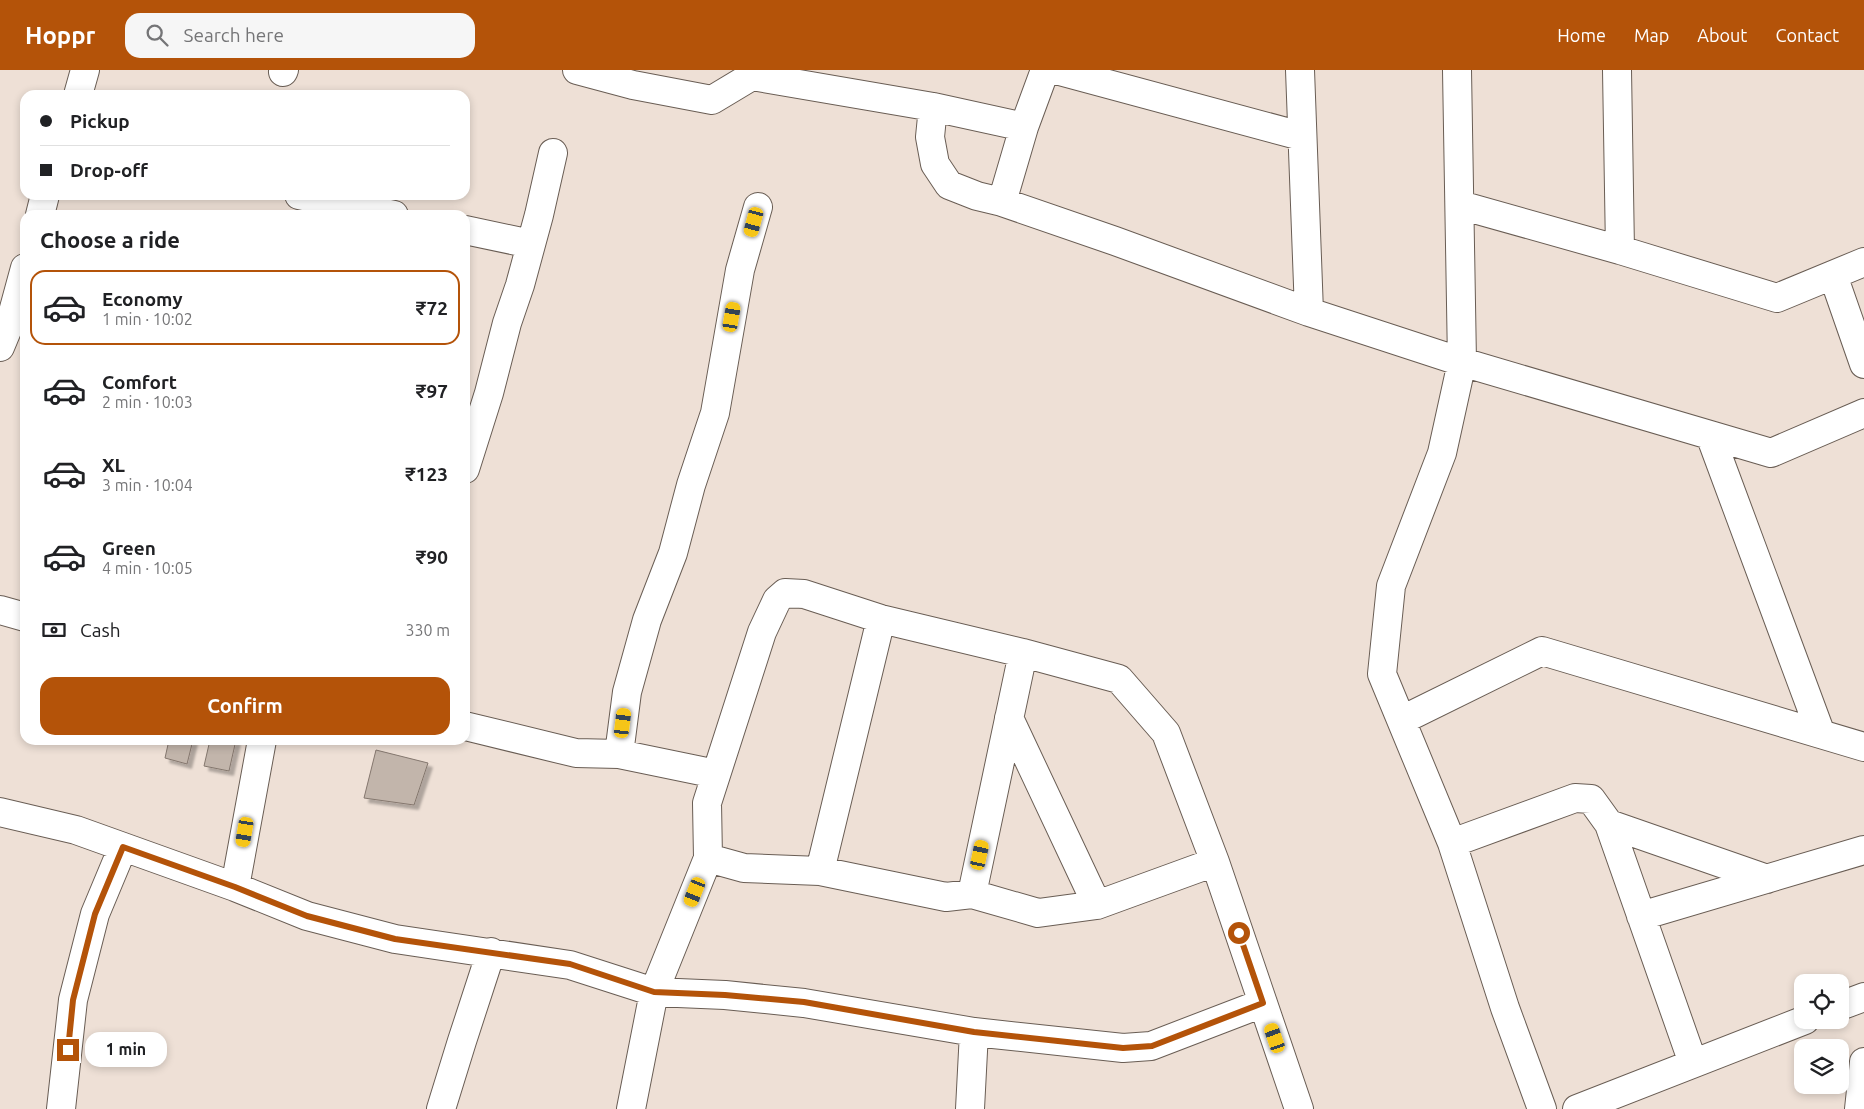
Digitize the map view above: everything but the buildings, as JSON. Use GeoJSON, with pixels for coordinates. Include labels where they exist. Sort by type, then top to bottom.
{"type":"FeatureCollection","features":[{"type":"Feature","properties":{"kind":"street"},"geometry":{"type":"LineString","coordinates":[[79,90],[85,70]]}},
{"type":"Feature","properties":{"kind":"street"},"geometry":{"type":"LineString","coordinates":[[577,70],[633,85],[712,100],[752,73],[933,107],[1024,127]]}},
{"type":"Feature","properties":{"kind":"street"},"geometry":{"type":"LineString","coordinates":[[1002,202],[1024,127],[1045,70]]}},
{"type":"Feature","properties":{"kind":"street"},"geometry":{"type":"LineString","coordinates":[[1056,70],[1301,136]]}},
{"type":"Feature","properties":{"kind":"street"},"geometry":{"type":"LineString","coordinates":[[1300,70],[1309,312]]}},
{"type":"Feature","properties":{"kind":"street"},"geometry":{"type":"LineString","coordinates":[[1457,70],[1462,362],[1442,453],[1391,586],[1382,674],[1452,843],[1505,1008],[1542,1109]]}},
{"type":"Feature","properties":{"kind":"street"},"geometry":{"type":"LineString","coordinates":[[1617,70],[1620,250]]}},
{"type":"Feature","properties":{"kind":"street"},"geometry":{"type":"LineString","coordinates":[[933,107],[930,137],[935,164],[949,185],[1115,241],[1309,312],[1462,362],[1771,453],[1864,413]]}},
{"type":"Feature","properties":{"kind":"street"},"geometry":{"type":"LineString","coordinates":[[470,446],[489,393],[507,323],[531,244],[553,154]]}},
{"type":"Feature","properties":{"kind":"street"},"geometry":{"type":"LineString","coordinates":[[323,200],[370,210]]}},
{"type":"Feature","properties":{"kind":"street"},"geometry":{"type":"LineString","coordinates":[[1460,205],[1620,250],[1776,298],[1864,262]]}},
{"type":"Feature","properties":{"kind":"street"},"geometry":{"type":"LineString","coordinates":[[619,754],[627,692],[647,620],[673,553],[691,485],[715,414],[740,270],[758,206]]}},
{"type":"Feature","properties":{"kind":"street"},"geometry":{"type":"LineString","coordinates":[[470,231],[531,244]]}},
{"type":"Feature","properties":{"kind":"street"},"geometry":{"type":"LineString","coordinates":[[1833,275],[1864,364]]}},
{"type":"Feature","properties":{"kind":"street"},"geometry":{"type":"LineString","coordinates":[[12,333],[20,293]]}},
{"type":"Feature","properties":{"kind":"street"},"geometry":{"type":"LineString","coordinates":[[1710,435],[1821,734]]}},
{"type":"Feature","properties":{"kind":"street"},"geometry":{"type":"LineString","coordinates":[[631,1109],[654,992],[708,858],[707,802],[762,632],[776,600],[784,593],[804,594],[881,619],[1023,653],[1119,679],[1166,733],[1215,862],[1299,1109]]}},
{"type":"Feature","properties":{"kind":"street"},"geometry":{"type":"LineString","coordinates":[[0,610],[20,616]]}},
{"type":"Feature","properties":{"kind":"street"},"geometry":{"type":"LineString","coordinates":[[820,871],[881,619]]}},
{"type":"Feature","properties":{"kind":"street"},"geometry":{"type":"LineString","coordinates":[[1402,720],[1542,650],[1864,748]]}},
{"type":"Feature","properties":{"kind":"street"},"geometry":{"type":"LineString","coordinates":[[972,894],[1023,653]]}},
{"type":"Feature","properties":{"kind":"street"},"geometry":{"type":"LineString","coordinates":[[1009,718],[1097,904]]}},
{"type":"Feature","properties":{"kind":"street"},"geometry":{"type":"LineString","coordinates":[[470,727],[576,753],[619,754],[716,774]]}},
{"type":"Feature","properties":{"kind":"street"},"geometry":{"type":"LineString","coordinates":[[235,887],[261,745]]}},
{"type":"Feature","properties":{"kind":"street"},"geometry":{"type":"LineString","coordinates":[[1452,843],[1575,798],[1591,800],[1609,824],[1693,1063]]}},
{"type":"Feature","properties":{"kind":"street"},"geometry":{"type":"LineString","coordinates":[[0,812],[76,830],[235,887],[307,916],[395,939],[570,964],[654,992],[725,995],[804,1002],[974,1032],[1123,1048],[1152,1046],[1263,1003]]}},
{"type":"Feature","properties":{"kind":"street"},"geometry":{"type":"LineString","coordinates":[[1609,824],[1767,879]]}},
{"type":"Feature","properties":{"kind":"street"},"geometry":{"type":"LineString","coordinates":[[61,1109],[73,1000],[95,914],[123,847]]}},
{"type":"Feature","properties":{"kind":"street"},"geometry":{"type":"LineString","coordinates":[[1641,916],[1864,850]]}},
{"type":"Feature","properties":{"kind":"street"},"geometry":{"type":"LineString","coordinates":[[708,858],[744,868],[820,871],[946,897],[972,894],[1038,913],[1097,904],[1215,862]]}},
{"type":"Feature","properties":{"kind":"street"},"geometry":{"type":"LineString","coordinates":[[442,1109],[491,952]]}},
{"type":"Feature","properties":{"kind":"street"},"geometry":{"type":"LineString","coordinates":[[1849,1003],[1864,997]]}},
{"type":"Feature","properties":{"kind":"street"},"geometry":{"type":"LineString","coordinates":[[1577,1109],[1794,1024]]}},
{"type":"Feature","properties":{"kind":"street"},"geometry":{"type":"LineString","coordinates":[[970,1109],[974,1032]]}},
{"type":"Feature","properties":{"kind":"street"},"geometry":{"type":"LineString","coordinates":[[1859,1109],[1864,1062]]}},
{"type":"Feature","properties":{"kind":"route"},"geometry":{"type":"LineString","coordinates":[[68,1050],[73,1000],[95,914],[123,847],[235,887],[307,916],[395,939],[570,964],[654,992],[725,995],[804,1002],[974,1032],[1123,1048],[1152,1046],[1263,1003],[1239,933]]}}]}
